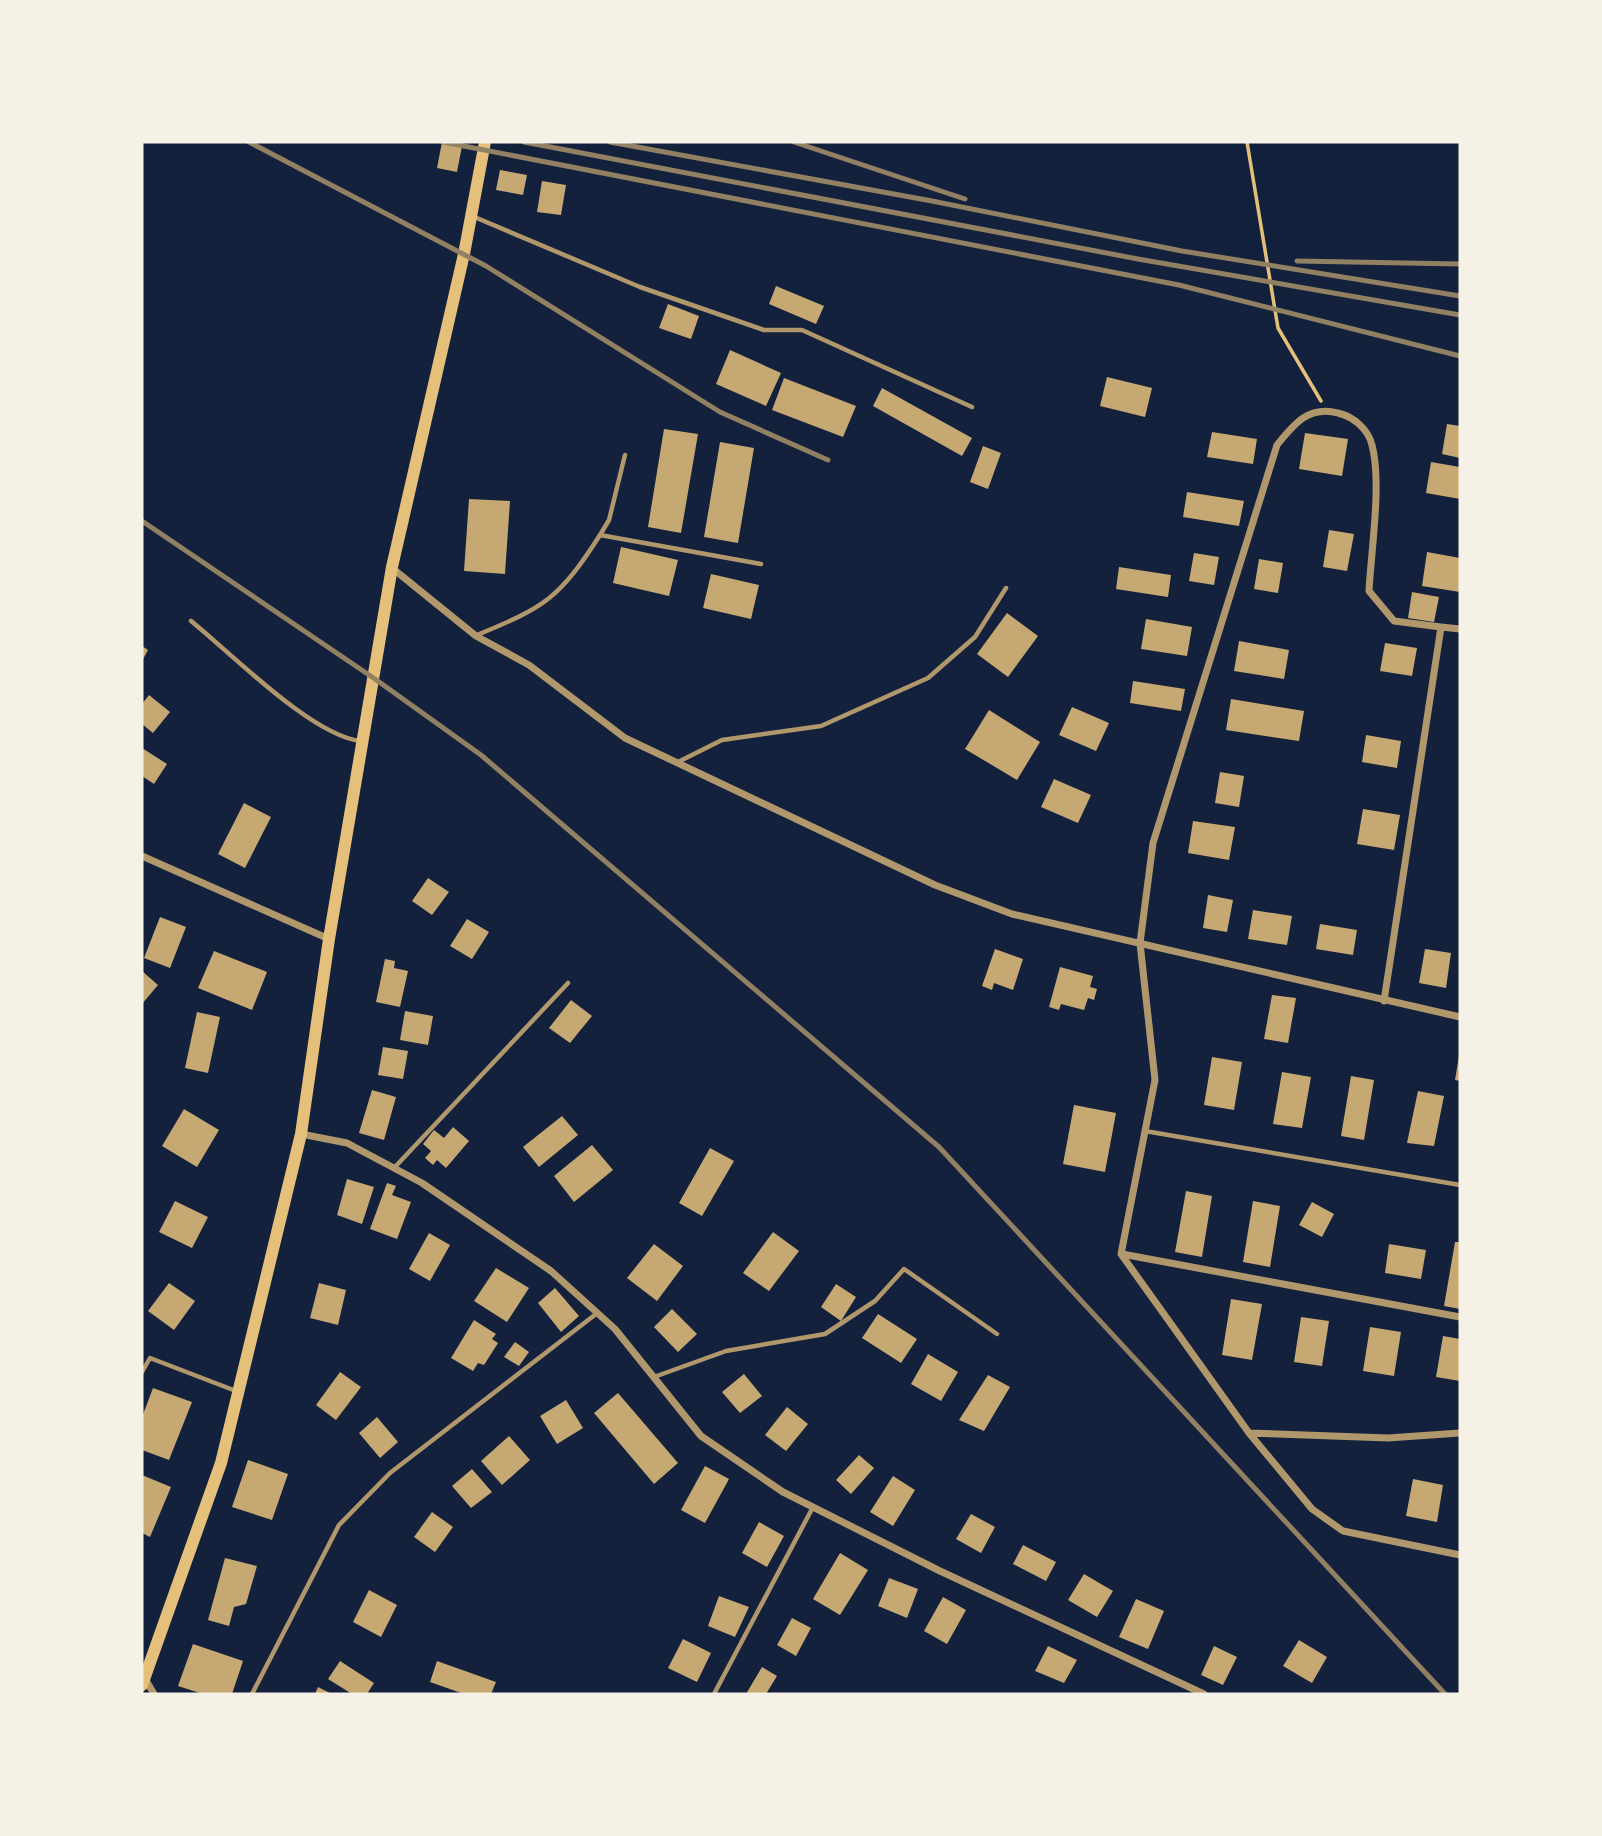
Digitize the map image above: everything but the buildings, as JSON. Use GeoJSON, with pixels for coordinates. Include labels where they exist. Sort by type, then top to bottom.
{"type":"FeatureCollection","features":[{"type":"Feature","properties":{"kind":"main road"},"geometry":{"type":"LineString","coordinates":[[143,1679],[221,1463],[301,1134],[329,939],[392,567],[485,142]]}},
{"type":"Feature","properties":{"kind":"street"},"geometry":{"type":"LineString","coordinates":[[1460,629],[1394,621],[1369,591],[1375,489],[1372,445],[1363,427],[1343,415],[1326,410],[1299,418],[1277,445],[1153,843],[1140,943],[1155,1080],[1121,1254],[1249,1433],[1312,1509],[1343,1531],[1460,1555]]}},
{"type":"Feature","properties":{"kind":"street"},"geometry":{"type":"LineString","coordinates":[[392,567],[476,636],[529,666],[625,738],[935,886],[1012,914],[1460,1017]]}},
{"type":"Feature","properties":{"kind":"street"},"geometry":{"type":"LineString","coordinates":[[1384,1001],[1441,628]]}},
{"type":"Feature","properties":{"kind":"street"},"geometry":{"type":"LineString","coordinates":[[142,856],[329,939]]}},
{"type":"Feature","properties":{"kind":"street"},"geometry":{"type":"LineString","coordinates":[[301,1134],[347,1143],[394,1168],[444,1197],[551,1271],[614,1329],[701,1436],[783,1492],[940,1571],[1204,1694]]}},
{"type":"Feature","properties":{"kind":"street"},"geometry":{"type":"LineString","coordinates":[[1121,1254],[1460,1317]]}},
{"type":"Feature","properties":{"kind":"street"},"geometry":{"type":"LineString","coordinates":[[1249,1433],[1388,1438],[1460,1433]]}},
{"type":"Feature","properties":{"kind":"street"},"geometry":{"type":"LineString","coordinates":[[143,1679],[154,1694]]}},
{"type":"Feature","properties":{"kind":"lane"},"geometry":{"type":"LineString","coordinates":[[471,215],[640,287],[764,330],[802,330],[972,407]]}},
{"type":"Feature","properties":{"kind":"lane"},"geometry":{"type":"LineString","coordinates":[[476,636],[532,612],[556,595],[609,520],[625,455]]}},
{"type":"Feature","properties":{"kind":"lane"},"geometry":{"type":"LineString","coordinates":[[600,535],[761,564]]}},
{"type":"Feature","properties":{"kind":"lane"},"geometry":{"type":"LineString","coordinates":[[675,763],[722,740],[821,726],[928,678],[975,637],[1006,588]]}},
{"type":"Feature","properties":{"kind":"lane"},"geometry":{"type":"LineString","coordinates":[[191,621],[307,717],[346,739],[364,741]]}},
{"type":"Feature","properties":{"kind":"lane"},"geometry":{"type":"LineString","coordinates":[[394,1168],[568,984]]}},
{"type":"Feature","properties":{"kind":"lane"},"geometry":{"type":"LineString","coordinates":[[1145,1130],[1460,1185]]}},
{"type":"Feature","properties":{"kind":"lane"},"geometry":{"type":"LineString","coordinates":[[653,1377],[726,1351],[825,1334],[875,1301],[904,1269],[997,1334]]}},
{"type":"Feature","properties":{"kind":"lane"},"geometry":{"type":"LineString","coordinates":[[252,1694],[339,1525],[390,1473],[596,1314]]}},
{"type":"Feature","properties":{"kind":"lane"},"geometry":{"type":"LineString","coordinates":[[142,1372],[150,1358],[238,1392]]}},
{"type":"Feature","properties":{"kind":"lane"},"geometry":{"type":"LineString","coordinates":[[714,1694],[813,1507]]}},
{"type":"Feature","properties":{"kind":"path"},"geometry":{"type":"LineString","coordinates":[[1247,142],[1278,328],[1326,410]]}},
{"type":"Feature","properties":{"kind":"railway"},"geometry":{"type":"LineString","coordinates":[[249,142],[486,266],[720,412],[828,460]]}},
{"type":"Feature","properties":{"kind":"railway"},"geometry":{"type":"LineString","coordinates":[[443,142],[1179,285],[1460,356]]}},
{"type":"Feature","properties":{"kind":"railway"},"geometry":{"type":"LineString","coordinates":[[524,142],[1138,259],[1460,315]]}},
{"type":"Feature","properties":{"kind":"railway"},"geometry":{"type":"LineString","coordinates":[[610,142],[932,201],[1182,251],[1460,296]]}},
{"type":"Feature","properties":{"kind":"railway"},"geometry":{"type":"LineString","coordinates":[[794,142],[965,199]]}},
{"type":"Feature","properties":{"kind":"railway"},"geometry":{"type":"LineString","coordinates":[[1297,261],[1460,264]]}},
{"type":"Feature","properties":{"kind":"railway"},"geometry":{"type":"LineString","coordinates":[[142,521],[375,679],[481,755],[939,1147],[1445,1694]]}}]}
